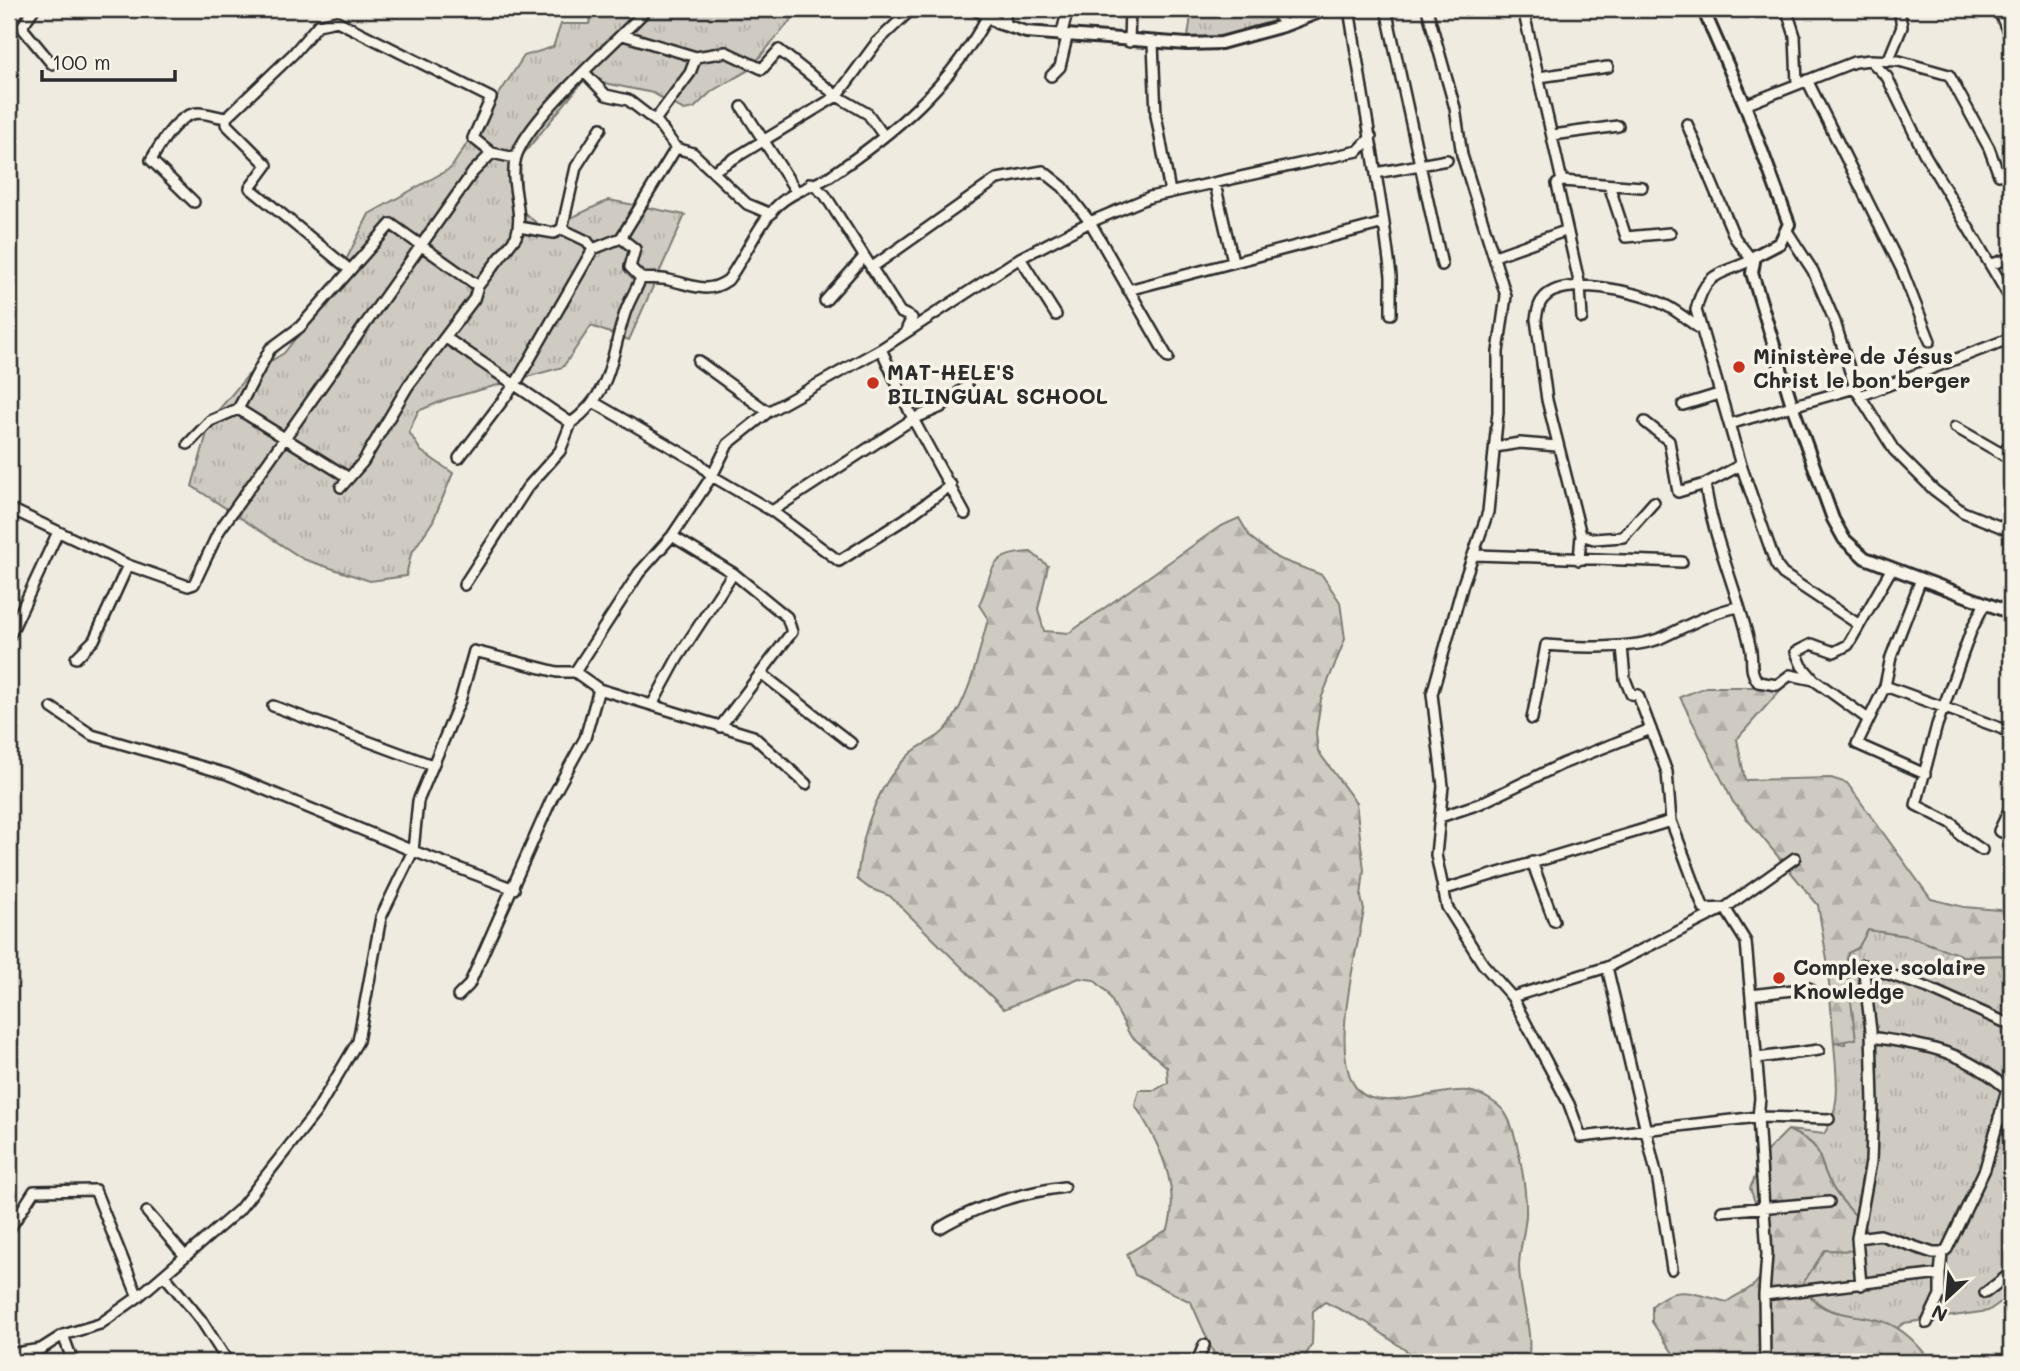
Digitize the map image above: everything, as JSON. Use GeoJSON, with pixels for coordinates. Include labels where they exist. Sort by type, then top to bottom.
{"type":"FeatureCollection","features":[{"type":"Feature","properties":{"kind":"street"},"geometry":{"type":"LineString","coordinates":[[34,9],[23,25],[24,30],[52,64]]}},
{"type":"Feature","properties":{"kind":"street"},"geometry":{"type":"LineString","coordinates":[[341,486],[363,462],[408,386],[474,299],[478,286],[504,256],[519,227],[514,174],[515,158],[523,141],[584,72],[647,9]]}},
{"type":"Feature","properties":{"kind":"street"},"geometry":{"type":"LineString","coordinates":[[715,170],[837,96],[877,42],[912,9]]}},
{"type":"Feature","properties":{"kind":"street"},"geometry":{"type":"LineString","coordinates":[[976,9],[986,17],[1026,32],[1153,43],[1222,43],[1283,26],[1327,9]]}},
{"type":"Feature","properties":{"kind":"street"},"geometry":{"type":"LineString","coordinates":[[1004,25],[1006,9]]}},
{"type":"Feature","properties":{"kind":"street"},"geometry":{"type":"LineString","coordinates":[[1051,76],[1060,67],[1068,9]]}},
{"type":"Feature","properties":{"kind":"street"},"geometry":{"type":"LineString","coordinates":[[1129,42],[1130,9]]}},
{"type":"Feature","properties":{"kind":"street"},"geometry":{"type":"LineString","coordinates":[[1276,9],[1283,26]]}},
{"type":"Feature","properties":{"kind":"street"},"geometry":{"type":"LineString","coordinates":[[1349,9],[1384,223],[1391,276],[1391,314]]}},
{"type":"Feature","properties":{"kind":"street"},"geometry":{"type":"LineString","coordinates":[[1386,9],[1442,265]]}},
{"type":"Feature","properties":{"kind":"street"},"geometry":{"type":"LineString","coordinates":[[1427,9],[1454,108],[1462,155],[1506,296],[1498,352],[1495,447],[1491,461],[1488,512],[1476,555],[1469,564],[1432,694],[1443,786],[1436,855],[1447,907],[1483,964],[1512,997],[1569,1104],[1581,1138],[1758,1117],[1829,1119]]}},
{"type":"Feature","properties":{"kind":"street"},"geometry":{"type":"LineString","coordinates":[[1523,9],[1562,181]]}},
{"type":"Feature","properties":{"kind":"street"},"geometry":{"type":"LineString","coordinates":[[1703,9],[1745,105],[1786,215],[1787,231],[1813,271],[1835,322],[1858,392],[1894,450],[1934,490],[1964,512],[2011,531]]}},
{"type":"Feature","properties":{"kind":"street"},"geometry":{"type":"LineString","coordinates":[[1888,61],[1902,27],[1899,9]]}},
{"type":"Feature","properties":{"kind":"street"},"geometry":{"type":"LineString","coordinates":[[1997,9],[2011,39]]}},
{"type":"Feature","properties":{"kind":"street"},"geometry":{"type":"LineString","coordinates":[[1788,14],[1795,36],[1797,84]]}},
{"type":"Feature","properties":{"kind":"street"},"geometry":{"type":"LineString","coordinates":[[621,238],[635,249],[630,267],[641,278],[667,279],[707,290],[718,287],[728,280],[771,214],[796,191],[829,177],[928,100],[954,70],[986,17]]}},
{"type":"Feature","properties":{"kind":"street"},"geometry":{"type":"LineString","coordinates":[[350,270],[250,188],[267,165],[226,124],[226,118],[318,25],[337,21],[491,98],[473,138],[492,153],[515,158]]}},
{"type":"Feature","properties":{"kind":"street"},"geometry":{"type":"LineString","coordinates":[[623,35],[696,57],[726,52],[762,69],[779,50],[837,96],[868,114],[884,136]]}},
{"type":"Feature","properties":{"kind":"street"},"geometry":{"type":"LineString","coordinates":[[1153,43],[1159,143],[1170,192]]}},
{"type":"Feature","properties":{"kind":"street"},"geometry":{"type":"LineString","coordinates":[[655,121],[690,73],[696,57]]}},
{"type":"Feature","properties":{"kind":"street"},"geometry":{"type":"LineString","coordinates":[[1745,105],[1854,62],[1870,60],[1919,65],[1949,75],[1989,148],[1999,175],[2011,171]]}},
{"type":"Feature","properties":{"kind":"street"},"geometry":{"type":"LineString","coordinates":[[1870,60],[1887,77],[1924,153],[2011,300]]}},
{"type":"Feature","properties":{"kind":"street"},"geometry":{"type":"LineString","coordinates":[[1539,77],[1608,67]]}},
{"type":"Feature","properties":{"kind":"street"},"geometry":{"type":"LineString","coordinates":[[584,72],[606,95],[628,100],[655,121],[676,148],[693,153],[715,170],[747,204],[771,214]]}},
{"type":"Feature","properties":{"kind":"street"},"geometry":{"type":"LineString","coordinates":[[1807,80],[1902,270],[1930,341]]}},
{"type":"Feature","properties":{"kind":"street"},"geometry":{"type":"LineString","coordinates":[[743,107],[763,143],[796,191]]}},
{"type":"Feature","properties":{"kind":"street"},"geometry":{"type":"LineString","coordinates":[[194,202],[151,160],[165,137],[189,116],[197,113],[226,118]]}},
{"type":"Feature","properties":{"kind":"street"},"geometry":{"type":"LineString","coordinates":[[1687,124],[1735,237],[1752,260],[1752,273],[1792,405],[1838,530],[1851,548],[1865,558],[2011,612]]}},
{"type":"Feature","properties":{"kind":"street"},"geometry":{"type":"LineString","coordinates":[[1553,135],[1618,126]]}},
{"type":"Feature","properties":{"kind":"street"},"geometry":{"type":"LineString","coordinates":[[562,229],[576,167],[601,128]]}},
{"type":"Feature","properties":{"kind":"street"},"geometry":{"type":"LineString","coordinates":[[575,672],[639,573],[672,536],[712,477],[728,444],[768,412],[880,349],[1020,258],[1090,222],[1150,197],[1359,151],[1370,138]]}},
{"type":"Feature","properties":{"kind":"street"},"geometry":{"type":"LineString","coordinates":[[459,458],[516,383],[593,249],[621,238],[676,148]]}},
{"type":"Feature","properties":{"kind":"street"},"geometry":{"type":"LineString","coordinates":[[9,508],[87,543],[128,565],[188,586],[194,584],[219,531],[419,245],[473,172],[492,153]]}},
{"type":"Feature","properties":{"kind":"street"},"geometry":{"type":"LineString","coordinates":[[1376,173],[1447,160]]}},
{"type":"Feature","properties":{"kind":"street"},"geometry":{"type":"LineString","coordinates":[[871,268],[997,179],[1043,171],[1063,187],[1090,222],[1168,358]]}},
{"type":"Feature","properties":{"kind":"street"},"geometry":{"type":"LineString","coordinates":[[825,195],[829,177]]}},
{"type":"Feature","properties":{"kind":"street"},"geometry":{"type":"LineString","coordinates":[[1583,318],[1580,286],[1565,231],[1557,184],[1562,181],[1642,187]]}},
{"type":"Feature","properties":{"kind":"street"},"geometry":{"type":"LineString","coordinates":[[811,183],[825,195],[900,312],[912,318],[907,329]]}},
{"type":"Feature","properties":{"kind":"street"},"geometry":{"type":"LineString","coordinates":[[1215,184],[1233,261]]}},
{"type":"Feature","properties":{"kind":"street"},"geometry":{"type":"LineString","coordinates":[[1609,185],[1626,237],[1670,233]]}},
{"type":"Feature","properties":{"kind":"street"},"geometry":{"type":"LineString","coordinates":[[188,443],[210,421],[238,409],[270,349],[300,327],[391,223],[478,286]]}},
{"type":"Feature","properties":{"kind":"street"},"geometry":{"type":"LineString","coordinates":[[1128,290],[1384,223]]}},
{"type":"Feature","properties":{"kind":"street"},"geometry":{"type":"LineString","coordinates":[[519,227],[554,233],[562,229]]}},
{"type":"Feature","properties":{"kind":"street"},"geometry":{"type":"LineString","coordinates":[[562,229],[587,241],[593,249]]}},
{"type":"Feature","properties":{"kind":"street"},"geometry":{"type":"LineString","coordinates":[[1495,256],[1565,231]]}},
{"type":"Feature","properties":{"kind":"street"},"geometry":{"type":"LineString","coordinates":[[1787,231],[1780,243],[1764,249],[1752,260],[1711,277],[1705,283],[1696,310],[1699,328],[1741,465],[1776,565],[1783,574],[1858,624]]}},
{"type":"Feature","properties":{"kind":"street"},"geometry":{"type":"LineString","coordinates":[[825,301],[864,257]]}},
{"type":"Feature","properties":{"kind":"street"},"geometry":{"type":"LineString","coordinates":[[1020,258],[1056,316]]}},
{"type":"Feature","properties":{"kind":"street"},"geometry":{"type":"LineString","coordinates":[[1992,264],[2011,258]]}},
{"type":"Feature","properties":{"kind":"street"},"geometry":{"type":"LineString","coordinates":[[464,585],[527,488],[560,451],[571,423],[594,403],[611,369],[625,312],[641,278]]}},
{"type":"Feature","properties":{"kind":"street"},"geometry":{"type":"LineString","coordinates":[[1578,560],[1581,535],[1557,446],[1541,363],[1536,319],[1542,299],[1548,294],[1580,286],[1640,294],[1665,304],[1699,328]]}},
{"type":"Feature","properties":{"kind":"street"},"geometry":{"type":"LineString","coordinates":[[446,338],[516,383],[571,423]]}},
{"type":"Feature","properties":{"kind":"street"},"geometry":{"type":"LineString","coordinates":[[1729,424],[1792,405],[1858,392],[2011,338]]}},
{"type":"Feature","properties":{"kind":"street"},"geometry":{"type":"LineString","coordinates":[[880,349],[965,514]]}},
{"type":"Feature","properties":{"kind":"street"},"geometry":{"type":"LineString","coordinates":[[698,361],[768,412]]}},
{"type":"Feature","properties":{"kind":"street"},"geometry":{"type":"LineString","coordinates":[[772,511],[914,419],[941,407],[967,386]]}},
{"type":"Feature","properties":{"kind":"street"},"geometry":{"type":"LineString","coordinates":[[1683,405],[1719,394]]}},
{"type":"Feature","properties":{"kind":"street"},"geometry":{"type":"LineString","coordinates":[[594,403],[699,463],[712,477],[772,511],[839,561],[905,519],[951,485]]}},
{"type":"Feature","properties":{"kind":"street"},"geometry":{"type":"LineString","coordinates":[[238,409],[349,478]]}},
{"type":"Feature","properties":{"kind":"street"},"geometry":{"type":"LineString","coordinates":[[1645,422],[1669,441],[1678,492],[1705,484],[1741,465]]}},
{"type":"Feature","properties":{"kind":"street"},"geometry":{"type":"LineString","coordinates":[[1955,427],[2007,457],[2011,441]]}},
{"type":"Feature","properties":{"kind":"street"},"geometry":{"type":"LineString","coordinates":[[1495,447],[1520,443],[1557,446]]}},
{"type":"Feature","properties":{"kind":"street"},"geometry":{"type":"LineString","coordinates":[[1705,484],[1710,514],[1735,587],[1751,649],[1750,671],[1758,682],[1777,685],[1790,675],[1814,680]]}},
{"type":"Feature","properties":{"kind":"street"},"geometry":{"type":"LineString","coordinates":[[1581,535],[1594,539],[1623,537],[1654,502]]}},
{"type":"Feature","properties":{"kind":"street"},"geometry":{"type":"LineString","coordinates":[[9,637],[58,532]]}},
{"type":"Feature","properties":{"kind":"street"},"geometry":{"type":"LineString","coordinates":[[672,536],[733,573],[787,617],[792,632],[720,727]]}},
{"type":"Feature","properties":{"kind":"street"},"geometry":{"type":"LineString","coordinates":[[1476,555],[1682,562]]}},
{"type":"Feature","properties":{"kind":"street"},"geometry":{"type":"LineString","coordinates":[[76,658],[94,640],[128,565]]}},
{"type":"Feature","properties":{"kind":"street"},"geometry":{"type":"LineString","coordinates":[[1868,719],[1814,680],[1802,666],[1796,652],[1812,644],[1834,652],[1849,645],[1858,624],[1892,568]]}},
{"type":"Feature","properties":{"kind":"street"},"geometry":{"type":"LineString","coordinates":[[652,705],[677,659],[733,573]]}},
{"type":"Feature","properties":{"kind":"street"},"geometry":{"type":"LineString","coordinates":[[1922,579],[1891,657],[1885,686],[1857,744],[1925,774]]}},
{"type":"Feature","properties":{"kind":"street"},"geometry":{"type":"LineString","coordinates":[[1982,850],[1960,835],[1953,824],[1916,805],[1944,706],[1971,631],[1985,603]]}},
{"type":"Feature","properties":{"kind":"street"},"geometry":{"type":"LineString","coordinates":[[1532,719],[1543,648],[1564,644],[1622,646],[1662,637],[1715,612],[1738,607]]}},
{"type":"Feature","properties":{"kind":"street"},"geometry":{"type":"LineString","coordinates":[[1622,646],[1625,679],[1631,694],[1638,695],[1667,772],[1671,821],[1704,909],[1725,908]]}},
{"type":"Feature","properties":{"kind":"street"},"geometry":{"type":"LineString","coordinates":[[9,1354],[41,1349],[62,1335],[100,1324],[138,1297],[239,1210],[317,1112],[358,1041],[381,917],[413,851],[418,801],[460,701],[474,651],[556,672],[575,672],[599,689],[753,736],[806,784]]}},
{"type":"Feature","properties":{"kind":"street"},"geometry":{"type":"LineString","coordinates":[[762,674],[851,743]]}},
{"type":"Feature","properties":{"kind":"street"},"geometry":{"type":"LineString","coordinates":[[1885,686],[2011,732]]}},
{"type":"Feature","properties":{"kind":"street"},"geometry":{"type":"LineString","coordinates":[[458,996],[469,985],[514,889],[552,798],[585,738],[599,689]]}},
{"type":"Feature","properties":{"kind":"street"},"geometry":{"type":"LineString","coordinates":[[272,706],[432,765]]}},
{"type":"Feature","properties":{"kind":"street"},"geometry":{"type":"LineString","coordinates":[[52,708],[92,735],[226,774],[413,851],[514,889]]}},
{"type":"Feature","properties":{"kind":"street"},"geometry":{"type":"LineString","coordinates":[[1440,817],[1479,804],[1562,764],[1651,729]]}},
{"type":"Feature","properties":{"kind":"street"},"geometry":{"type":"LineString","coordinates":[[2011,806],[1999,831],[2011,835]]}},
{"type":"Feature","properties":{"kind":"street"},"geometry":{"type":"LineString","coordinates":[[1442,890],[1671,821]]}},
{"type":"Feature","properties":{"kind":"street"},"geometry":{"type":"LineString","coordinates":[[1512,997],[1606,967],[1725,908],[1795,858]]}},
{"type":"Feature","properties":{"kind":"street"},"geometry":{"type":"LineString","coordinates":[[1532,862],[1554,921]]}},
{"type":"Feature","properties":{"kind":"street"},"geometry":{"type":"LineString","coordinates":[[1725,908],[1746,942],[1757,1058],[1767,1254],[1764,1295],[1765,1360],[1761,1362]]}},
{"type":"Feature","properties":{"kind":"street"},"geometry":{"type":"LineString","coordinates":[[1861,1285],[1857,1238],[1871,1162],[1871,1037],[1863,965],[1928,988],[2011,1025]]}},
{"type":"Feature","properties":{"kind":"street"},"geometry":{"type":"LineString","coordinates":[[1606,967],[1646,1130],[1672,1269]]}},
{"type":"Feature","properties":{"kind":"street"},"geometry":{"type":"LineString","coordinates":[[1751,995],[1809,988]]}},
{"type":"Feature","properties":{"kind":"street"},"geometry":{"type":"LineString","coordinates":[[1871,1037],[1930,1046],[1982,1067],[2007,1089]]}},
{"type":"Feature","properties":{"kind":"street"},"geometry":{"type":"LineString","coordinates":[[1757,1058],[1819,1051]]}},
{"type":"Feature","properties":{"kind":"street"},"geometry":{"type":"LineString","coordinates":[[1927,1323],[1940,1295],[1942,1253],[1955,1238],[1973,1197],[2011,1075]]}},
{"type":"Feature","properties":{"kind":"street"},"geometry":{"type":"LineString","coordinates":[[1999,1117],[2011,1122]]}},
{"type":"Feature","properties":{"kind":"street"},"geometry":{"type":"LineString","coordinates":[[940,1228],[965,1213],[1025,1192],[1064,1187]]}},
{"type":"Feature","properties":{"kind":"street"},"geometry":{"type":"LineString","coordinates":[[9,1230],[34,1191],[95,1190],[138,1297]]}},
{"type":"Feature","properties":{"kind":"street"},"geometry":{"type":"LineString","coordinates":[[1723,1211],[1829,1202]]}},
{"type":"Feature","properties":{"kind":"street"},"geometry":{"type":"LineString","coordinates":[[147,1212],[186,1256]]}},
{"type":"Feature","properties":{"kind":"street"},"geometry":{"type":"LineString","coordinates":[[1857,1238],[1880,1235],[1942,1253]]}},
{"type":"Feature","properties":{"kind":"street"},"geometry":{"type":"LineString","coordinates":[[1985,1293],[2011,1272]]}},
{"type":"Feature","properties":{"kind":"street"},"geometry":{"type":"LineString","coordinates":[[1764,1295],[1861,1285],[1940,1273]]}},
{"type":"Feature","properties":{"kind":"street"},"geometry":{"type":"LineString","coordinates":[[164,1275],[201,1320],[228,1362]]}},
{"type":"Feature","properties":{"kind":"street"},"geometry":{"type":"LineString","coordinates":[[62,1335],[73,1362]]}},
{"type":"Feature","properties":{"kind":"street"},"geometry":{"type":"LineString","coordinates":[[1197,1362],[1204,1345]]}},
{"type":"Feature","properties":{"kind":"green space"},"geometry":{"type":"Polygon","coordinates":[[[593,9],[778,9],[782,14],[787,9],[800,9],[749,70],[712,91],[694,108],[684,110],[653,93],[585,79],[520,158],[522,211],[545,230],[609,200],[685,215],[629,340],[591,326],[563,367],[447,399],[418,411],[409,432],[421,451],[453,473],[433,521],[411,554],[406,576],[370,581],[303,559],[192,486],[211,419],[248,375],[284,353],[327,298],[369,214],[451,168],[524,56],[553,47],[561,24],[589,24],[593,9]]]}},
{"type":"Feature","properties":{"kind":"green space"},"geometry":{"type":"Polygon","coordinates":[[[1192,9],[1327,9],[1283,26],[1187,44],[1192,9]]]}},
{"type":"Feature","properties":{"kind":"green space"},"geometry":{"type":"Polygon","coordinates":[[[1239,518],[1250,537],[1277,558],[1322,575],[1340,602],[1345,639],[1321,699],[1316,733],[1318,751],[1356,803],[1364,870],[1361,897],[1364,910],[1351,977],[1345,1031],[1345,1055],[1350,1076],[1359,1091],[1369,1097],[1395,1100],[1468,1091],[1490,1100],[1507,1116],[1518,1150],[1525,1192],[1526,1215],[1519,1267],[1528,1327],[1528,1362],[1428,1362],[1415,1357],[1366,1322],[1325,1302],[1313,1311],[1312,1344],[1302,1362],[1225,1362],[1214,1354],[1191,1302],[1135,1275],[1127,1254],[1168,1229],[1172,1197],[1165,1164],[1135,1105],[1139,1090],[1155,1090],[1168,1083],[1167,1067],[1130,1035],[1107,992],[1094,980],[1079,978],[1004,1009],[890,896],[869,888],[857,879],[862,844],[879,795],[911,753],[945,730],[963,700],[988,619],[979,605],[990,574],[999,561],[1016,553],[1031,552],[1048,566],[1038,609],[1044,631],[1069,633],[1219,527],[1239,518]]]}},
{"type":"Feature","properties":{"kind":"green space"},"geometry":{"type":"Polygon","coordinates":[[[1706,687],[1783,687],[1737,739],[1745,780],[1831,778],[1847,783],[1931,899],[1964,907],[2011,911],[2011,955],[1963,956],[1908,936],[1868,930],[1858,948],[1848,953],[1846,964],[1856,1039],[1834,1043],[1827,960],[1818,905],[1733,802],[1680,697],[1706,687]]]}},
{"type":"Feature","properties":{"kind":"green space"},"geometry":{"type":"Polygon","coordinates":[[[1868,930],[1908,936],[1963,956],[2011,955],[2011,1295],[1988,1311],[1904,1323],[1896,1329],[1820,1305],[1803,1283],[1825,1249],[1866,1228],[1835,1192],[1813,1145],[1788,1130],[1824,1134],[1830,1123],[1837,1090],[1834,1043],[1845,1044],[1848,953],[1858,948],[1868,930]]]}},
{"type":"Feature","properties":{"kind":"green space"},"geometry":{"type":"Polygon","coordinates":[[[1788,1130],[1813,1145],[1835,1192],[1866,1228],[1855,1251],[1825,1250],[1803,1283],[1809,1295],[1826,1309],[1882,1321],[1897,1328],[1916,1343],[1932,1362],[1679,1362],[1652,1322],[1652,1306],[1670,1294],[1687,1292],[1727,1302],[1755,1284],[1762,1273],[1767,1249],[1763,1224],[1750,1188],[1766,1152],[1788,1130]]]}},
{"type":"Feature","properties":{"kind":"place","name":"Ministère de Jésus Christ le bon berger"},"geometry":{"type":"Point","coordinates":[1739,367]}},
{"type":"Feature","properties":{"kind":"place","name":"MAT-HELE'S BILINGUAL SCHOOL"},"geometry":{"type":"Point","coordinates":[873,383]}},
{"type":"Feature","properties":{"kind":"place","name":"Complexe scolaire Knowledge"},"geometry":{"type":"Point","coordinates":[1779,978]}}]}
